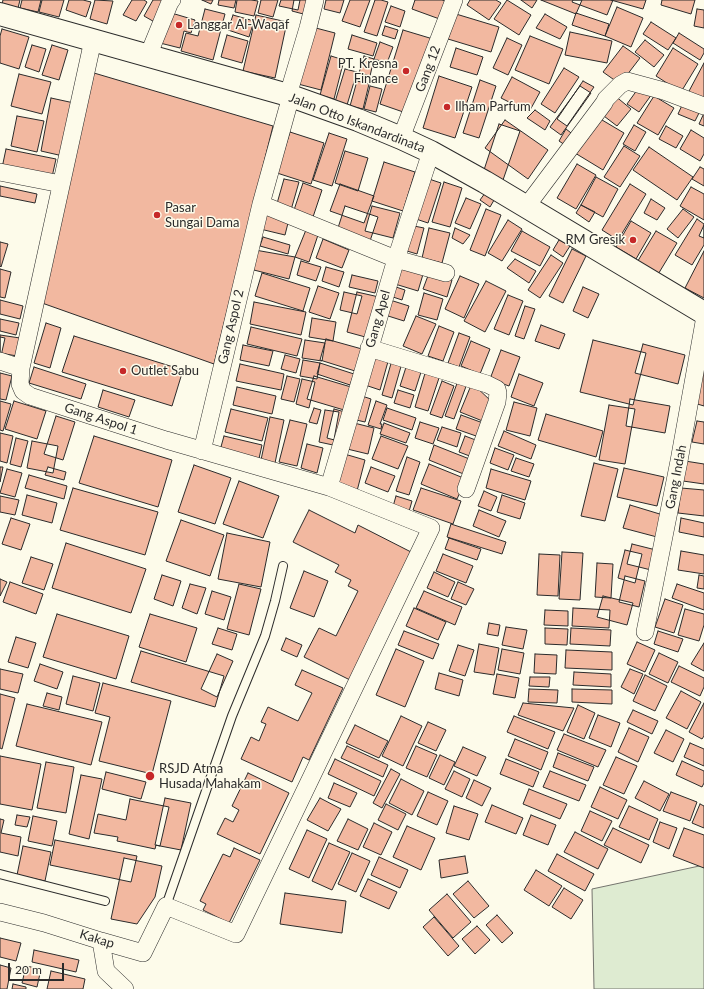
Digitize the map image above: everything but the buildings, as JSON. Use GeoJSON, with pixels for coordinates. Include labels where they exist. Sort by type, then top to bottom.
{"type":"FeatureCollection","features":[{"type":"Feature","properties":{"kind":"main road","name":"Jalan Otto Iskandardinata"},"geometry":{"type":"LineString","coordinates":[[0,14],[289,96],[358,120],[401,138],[431,152],[485,182],[704,313]]}},
{"type":"Feature","properties":{"kind":"street"},"geometry":{"type":"LineString","coordinates":[[148,56],[172,0]]}},
{"type":"Feature","properties":{"kind":"street","name":"Gang Aspol 2"},"geometry":{"type":"LineString","coordinates":[[202,451],[261,204],[315,0]]}},
{"type":"Feature","properties":{"kind":"street","name":"Gang 12"},"geometry":{"type":"LineString","coordinates":[[401,138],[454,0]]}},
{"type":"Feature","properties":{"kind":"street","name":"Gang Aspol 1"},"geometry":{"type":"LineString","coordinates":[[93,40],[60,184],[21,368],[20,384],[23,391],[30,396],[202,451],[329,487],[431,528],[236,934],[166,906]]}},
{"type":"Feature","properties":{"kind":"street"},"geometry":{"type":"LineString","coordinates":[[526,207],[604,103],[606,98],[620,85],[627,81],[664,91],[704,106]]}},
{"type":"Feature","properties":{"kind":"street","name":"Gang Apel"},"geometry":{"type":"LineString","coordinates":[[329,487],[396,259],[431,152]]}},
{"type":"Feature","properties":{"kind":"street"},"geometry":{"type":"LineString","coordinates":[[0,172],[60,184]]}},
{"type":"Feature","properties":{"kind":"street"},"geometry":{"type":"LineString","coordinates":[[261,204],[396,259],[446,273]]}},
{"type":"Feature","properties":{"kind":"street","name":"Gang Indah"},"geometry":{"type":"LineString","coordinates":[[645,632],[679,461],[704,322]]}},
{"type":"Feature","properties":{"kind":"street"},"geometry":{"type":"LineString","coordinates":[[369,348],[487,384],[496,389],[498,393],[497,402],[466,490]]}},
{"type":"Feature","properties":{"kind":"street"},"geometry":{"type":"LineString","coordinates":[[0,361],[21,368]]}},
{"type":"Feature","properties":{"kind":"street","name":"Kakap"},"geometry":{"type":"LineString","coordinates":[[0,912],[44,923],[143,953],[166,906]]}},
{"type":"Feature","properties":{"kind":"street"},"geometry":{"type":"LineString","coordinates":[[101,941],[106,971],[125,989]]}},
{"type":"Feature","properties":{"kind":"lane"},"geometry":{"type":"LineString","coordinates":[[166,906],[232,716],[265,636],[283,566]]}},
{"type":"Feature","properties":{"kind":"lane"},"geometry":{"type":"LineString","coordinates":[[0,874],[105,901]]}},
{"type":"Feature","properties":{"kind":"green space"},"geometry":{"type":"Polygon","coordinates":[[[704,865],[704,989],[594,989],[592,889],[704,865]]]}},
{"type":"Feature","properties":{"kind":"place","name":"Langgar Al-Waqaf"},"geometry":{"type":"Point","coordinates":[179,25]}},
{"type":"Feature","properties":{"kind":"place","name":"PT. Kresna Finance"},"geometry":{"type":"Point","coordinates":[406,71]}},
{"type":"Feature","properties":{"kind":"place","name":"Ilham Parfum"},"geometry":{"type":"Point","coordinates":[447,107]}},
{"type":"Feature","properties":{"kind":"place","name":"Pasar Sungai Dama"},"geometry":{"type":"Point","coordinates":[157,215]}},
{"type":"Feature","properties":{"kind":"place","name":"RM Gresik"},"geometry":{"type":"Point","coordinates":[633,240]}},
{"type":"Feature","properties":{"kind":"place","name":"Outlet Sabu"},"geometry":{"type":"Point","coordinates":[123,371]}},
{"type":"Feature","properties":{"kind":"place","name":"RSJD Atma Husada Mahakam"},"geometry":{"type":"Point","coordinates":[150,776]}}]}
